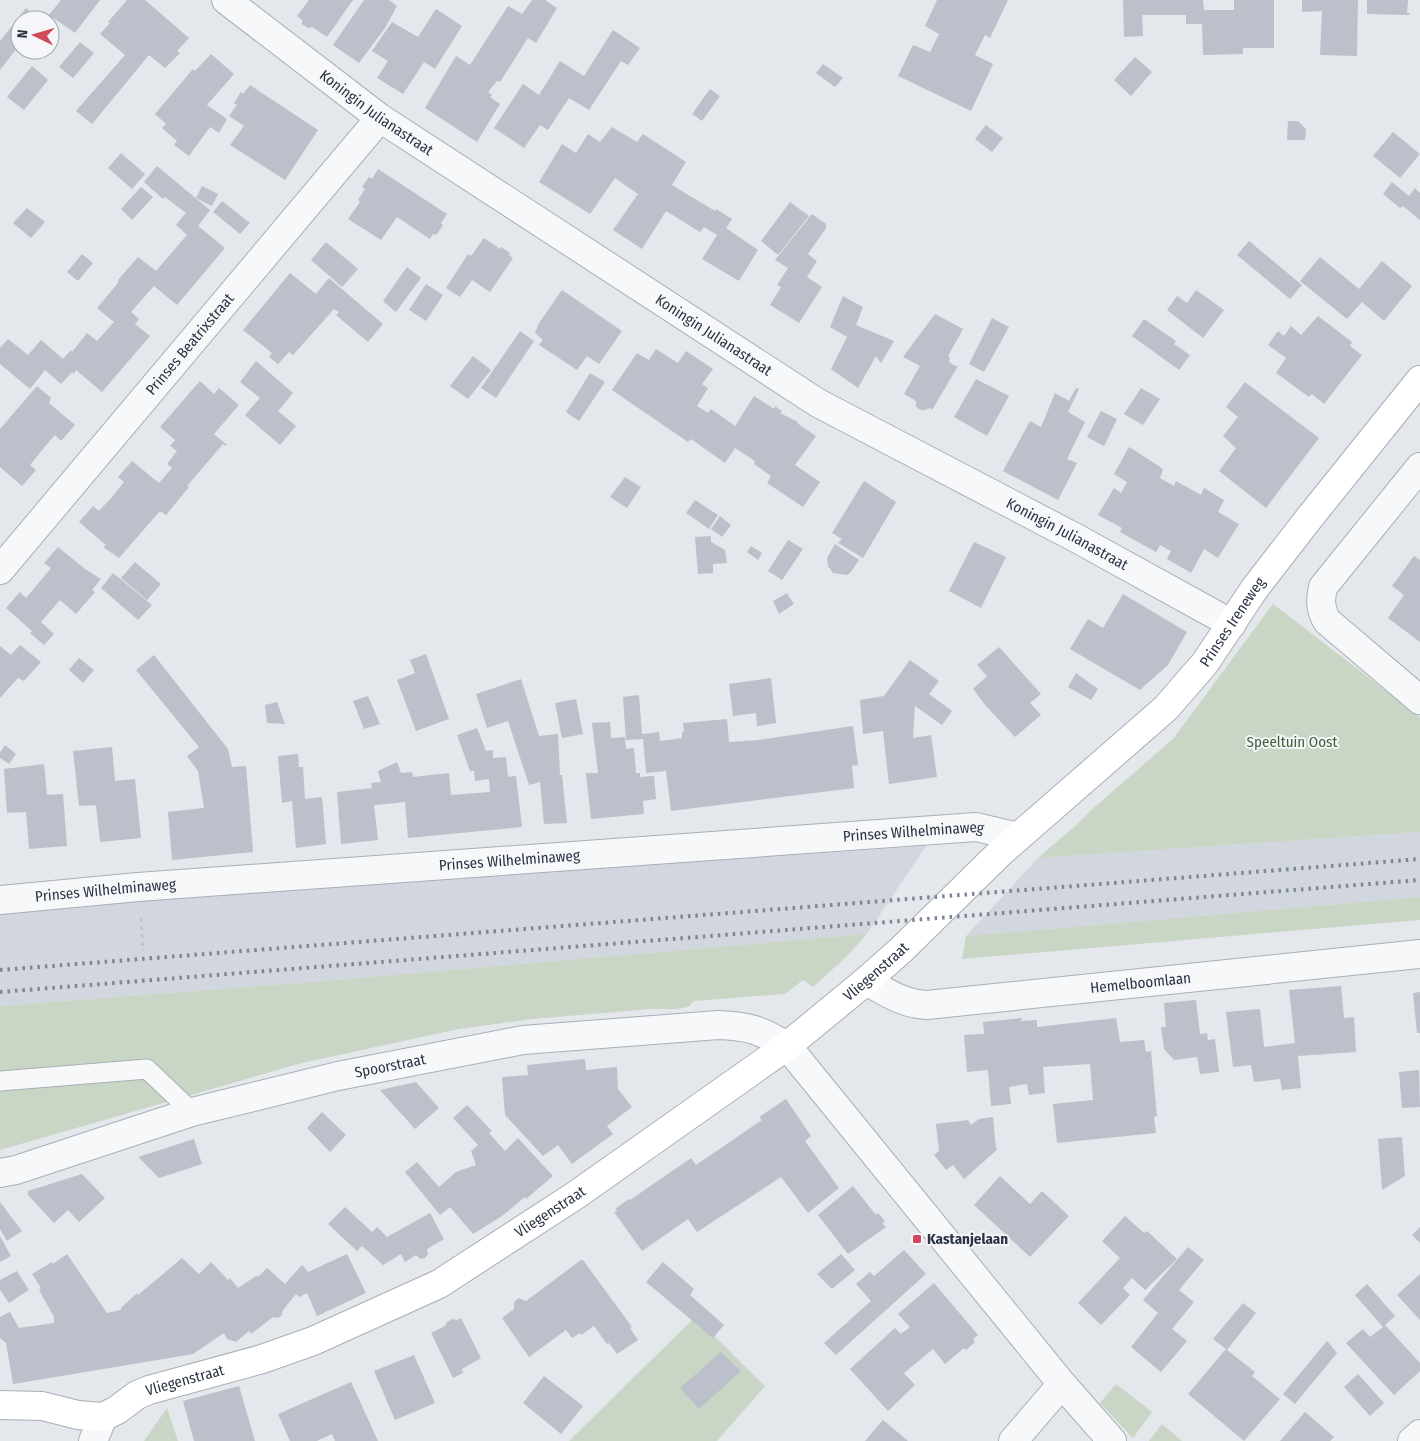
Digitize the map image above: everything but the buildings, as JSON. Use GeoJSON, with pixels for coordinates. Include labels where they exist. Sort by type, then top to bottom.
{"type":"FeatureCollection","features":[{"type":"Feature","properties":{"kind":"main road","name":"Prinses Ireneweg"},"geometry":{"type":"LineString","coordinates":[[1018,837],[1166,708],[1205,663],[1255,588],[1293,538],[1420,380]]}},
{"type":"Feature","properties":{"kind":"main road","name":"Vliegenstraat"},"geometry":{"type":"LineString","coordinates":[[0,1405],[42,1406],[78,1415],[98,1429],[117,1410],[137,1395],[262,1359],[313,1341],[439,1284],[576,1194],[788,1046],[901,950],[1018,837]]}},
{"type":"Feature","properties":{"kind":"street","name":"Koningin Julianastraat"},"geometry":{"type":"LineString","coordinates":[[226,0],[380,118],[818,403],[1076,538],[1232,624]]}},
{"type":"Feature","properties":{"kind":"street","name":"Prinses Beatrixstraat"},"geometry":{"type":"LineString","coordinates":[[0,570],[380,118]]}},
{"type":"Feature","properties":{"kind":"street"},"geometry":{"type":"LineString","coordinates":[[1420,467],[1323,587],[1321,599],[1321,611],[1327,621],[1420,700]]}},
{"type":"Feature","properties":{"kind":"street","name":"Prinses Wilhelminaweg"},"geometry":{"type":"LineString","coordinates":[[0,900],[138,887],[976,827],[1018,837]]}},
{"type":"Feature","properties":{"kind":"street","name":"Hemelboomlaan"},"geometry":{"type":"LineString","coordinates":[[866,981],[902,1001],[913,1005],[927,1006],[1420,954]]}},
{"type":"Feature","properties":{"kind":"street","name":"Spoorstraat"},"geometry":{"type":"LineString","coordinates":[[0,1173],[16,1170],[192,1112],[338,1076],[523,1040],[718,1025],[753,1028],[788,1046]]}},
{"type":"Feature","properties":{"kind":"street"},"geometry":{"type":"LineString","coordinates":[[788,1046],[1062,1384],[1112,1441]]}},
{"type":"Feature","properties":{"kind":"street"},"geometry":{"type":"LineString","coordinates":[[1013,1441],[1062,1384]]}},
{"type":"Feature","properties":{"kind":"street"},"geometry":{"type":"LineString","coordinates":[[1412,1441],[1420,1434]]}},
{"type":"Feature","properties":{"kind":"lane"},"geometry":{"type":"LineString","coordinates":[[0,1081],[147,1069],[192,1112]]}},
{"type":"Feature","properties":{"kind":"path"},"geometry":{"type":"LineString","coordinates":[[141,922],[143,951]]}},
{"type":"Feature","properties":{"kind":"shaded area"},"geometry":{"type":"Polygon","coordinates":[[[1420,832],[1420,897],[966,936],[1038,858],[1420,832]]]}},
{"type":"Feature","properties":{"kind":"shaded area"},"geometry":{"type":"Polygon","coordinates":[[[926,846],[867,934],[312,982],[0,1006],[0,913],[184,896],[926,846]]]}},
{"type":"Feature","properties":{"kind":"green space","name":"Speeltuin Oost"},"geometry":{"type":"Polygon","coordinates":[[[1273,604],[1420,717],[1420,832],[1038,858],[1173,739],[1273,604]]]}},
{"type":"Feature","properties":{"kind":"green space"},"geometry":{"type":"Polygon","coordinates":[[[1420,897],[1420,920],[962,959],[966,936],[1420,897]]]}},
{"type":"Feature","properties":{"kind":"green space"},"geometry":{"type":"Polygon","coordinates":[[[867,934],[846,957],[813,987],[803,980],[785,994],[694,1001],[688,1007],[677,1009],[651,1009],[533,1019],[459,1029],[302,1063],[0,1150],[0,1006],[312,982],[867,934]]]}},
{"type":"Feature","properties":{"kind":"green space"},"geometry":{"type":"Polygon","coordinates":[[[695,1317],[765,1386],[717,1441],[569,1441],[695,1317]]]}},
{"type":"Feature","properties":{"kind":"green space"},"geometry":{"type":"Polygon","coordinates":[[[1116,1384],[1152,1412],[1133,1438],[1100,1403],[1116,1384]]]}},
{"type":"Feature","properties":{"kind":"green space"},"geometry":{"type":"Polygon","coordinates":[[[167,1408],[178,1441],[144,1441],[167,1408]]]}},
{"type":"Feature","properties":{"kind":"green space"},"geometry":{"type":"Polygon","coordinates":[[[1162,1424],[1182,1441],[1149,1441],[1162,1424]]]}},
{"type":"Feature","properties":{"kind":"railway"},"geometry":{"type":"LineString","coordinates":[[0,970],[1420,859]]}},
{"type":"Feature","properties":{"kind":"railway"},"geometry":{"type":"LineString","coordinates":[[0,992],[1420,880]]}},
{"type":"Feature","properties":{"kind":"place","name":"Kastanjelaan"},"geometry":{"type":"Point","coordinates":[917,1239]}}]}
